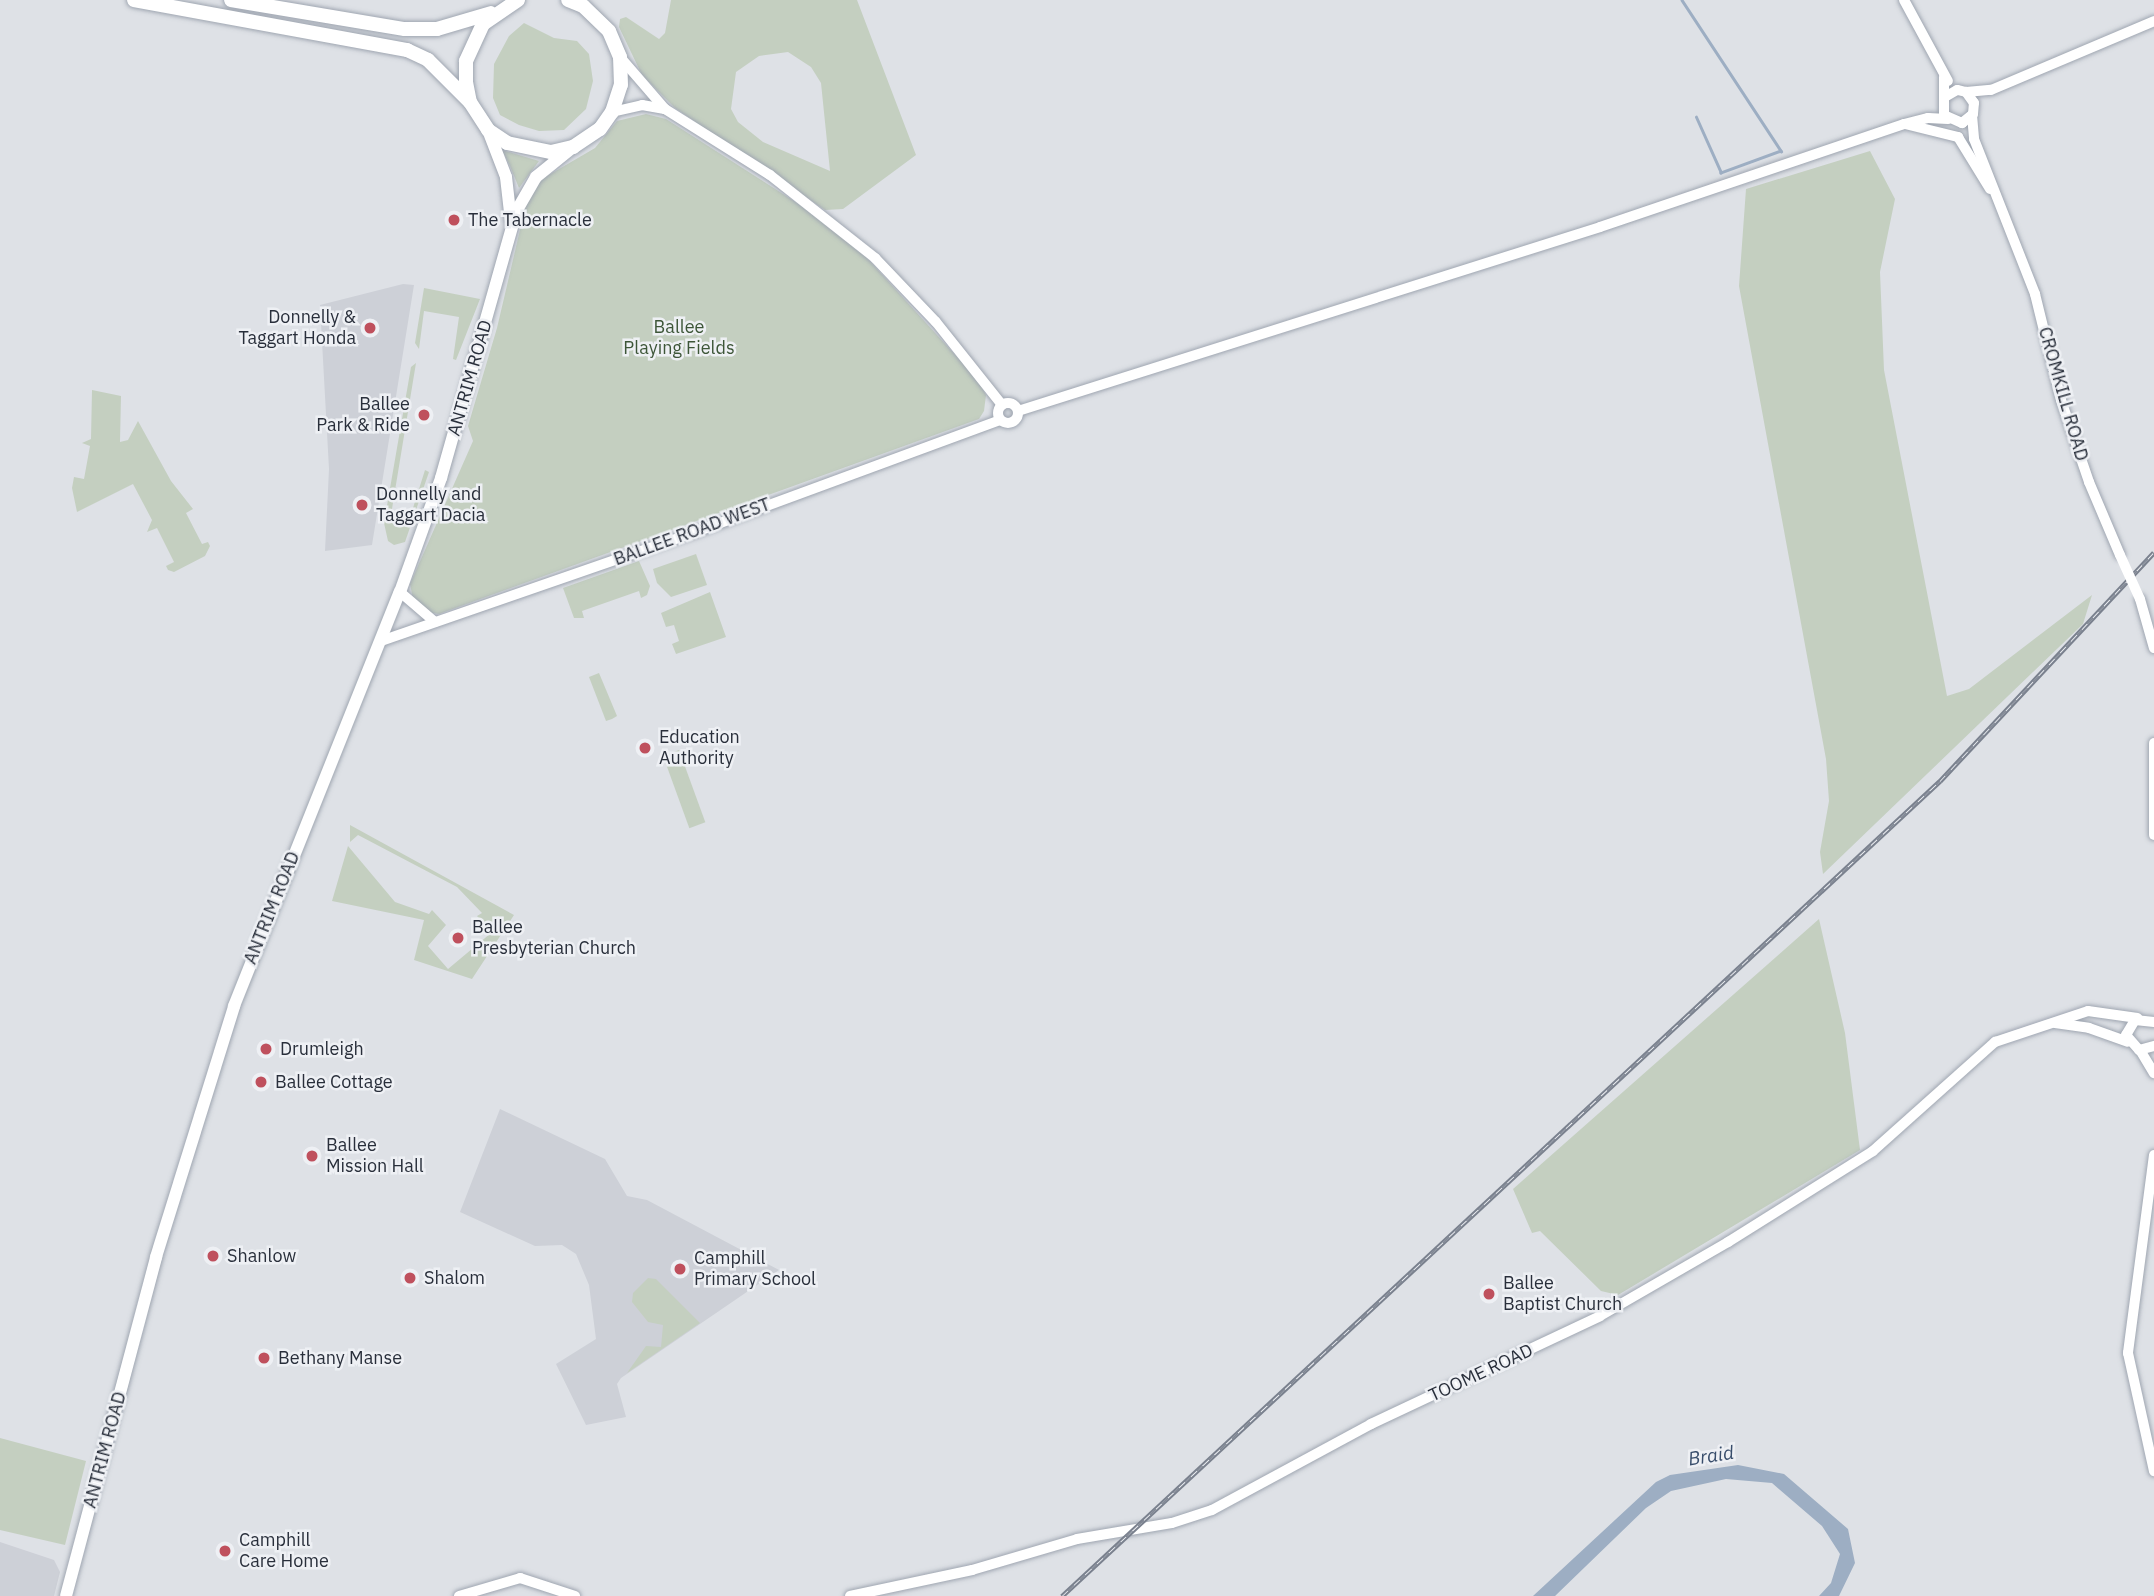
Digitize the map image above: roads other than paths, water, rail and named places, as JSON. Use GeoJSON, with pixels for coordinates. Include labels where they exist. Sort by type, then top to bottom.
{"type":"FeatureCollection","features":[{"type":"Feature","properties":{"kind":"highway"},"geometry":{"type":"LineString","coordinates":[[134,0],[407,50],[428,60],[470,102],[488,130],[528,151],[573,147],[592,136],[612,112],[621,85],[620,57],[592,0]]}},
{"type":"Feature","properties":{"kind":"highway"},"geometry":{"type":"LineString","coordinates":[[231,0],[405,30],[437,29],[499,10],[518,0]]}},
{"type":"Feature","properties":{"kind":"highway"},"geometry":{"type":"LineString","coordinates":[[268,0],[281,9]]}},
{"type":"Feature","properties":{"kind":"highway"},"geometry":{"type":"LineString","coordinates":[[568,0],[600,20]]}},
{"type":"Feature","properties":{"kind":"highway"},"geometry":{"type":"LineString","coordinates":[[470,102],[466,82],[469,51],[483,24],[499,10]]}},
{"type":"Feature","properties":{"kind":"main road","name":"ANTRIM ROAD"},"geometry":{"type":"LineString","coordinates":[[488,130],[511,199],[510,232]]}},
{"type":"Feature","properties":{"kind":"main road","name":"ANTRIM ROAD"},"geometry":{"type":"LineString","coordinates":[[66,1596],[135,1331],[203,1099],[255,950],[400,592],[440,478],[510,232],[527,190],[544,169],[573,147]]}},
{"type":"Feature","properties":{"kind":"street"},"geometry":{"type":"LineString","coordinates":[[1904,0],[1944,77],[1961,91],[1973,111]]}},
{"type":"Feature","properties":{"kind":"street"},"geometry":{"type":"LineString","coordinates":[[1928,118],[1944,101],[1961,91],[1991,90],[2154,21]]}},
{"type":"Feature","properties":{"kind":"street"},"geometry":{"type":"LineString","coordinates":[[620,57],[665,109],[770,175],[874,258],[936,321],[1002,405],[1000,420]]}},
{"type":"Feature","properties":{"kind":"street"},"geometry":{"type":"LineString","coordinates":[[1944,77],[1944,101],[1952,121]]}},
{"type":"Feature","properties":{"kind":"street"},"geometry":{"type":"LineString","coordinates":[[1002,405],[1012,403],[1018,411],[1718,189],[1904,124],[1928,118],[1952,121],[1973,111],[1991,90]]}},
{"type":"Feature","properties":{"kind":"street"},"geometry":{"type":"LineString","coordinates":[[612,112],[642,105],[665,109]]}},
{"type":"Feature","properties":{"kind":"street","name":"CROMKILL ROAD"},"geometry":{"type":"LineString","coordinates":[[1973,111],[1974,139],[2006,211],[2035,294],[2065,412],[2120,555],[2140,599],[2154,648]]}},
{"type":"Feature","properties":{"kind":"street","name":"CROMKILL ROAD"},"geometry":{"type":"LineString","coordinates":[[1952,121],[1974,139]]}},
{"type":"Feature","properties":{"kind":"street"},"geometry":{"type":"LineString","coordinates":[[1904,124],[1958,137],[2006,211]]}},
{"type":"Feature","properties":{"kind":"street","name":"BALLEE ROAD WEST"},"geometry":{"type":"LineString","coordinates":[[381,640],[1000,420],[1012,422],[1018,411]]}},
{"type":"Feature","properties":{"kind":"street"},"geometry":{"type":"LineString","coordinates":[[400,592],[435,622]]}},
{"type":"Feature","properties":{"kind":"street"},"geometry":{"type":"LineString","coordinates":[[2154,743],[2154,835]]}},
{"type":"Feature","properties":{"kind":"street","name":"TOOME ROAD"},"geometry":{"type":"LineString","coordinates":[[850,1596],[972,1570],[1077,1539],[1172,1523],[1212,1510],[1371,1424],[1600,1316],[1728,1242],[1873,1151],[1995,1042],[2088,1011],[2149,1018]]}},
{"type":"Feature","properties":{"kind":"street"},"geometry":{"type":"LineString","coordinates":[[2128,1042],[2127,1028],[2149,1018]]}},
{"type":"Feature","properties":{"kind":"street","name":"TOOME ROAD"},"geometry":{"type":"LineString","coordinates":[[2052,1023],[2089,1028],[2128,1042],[2140,1050]]}},
{"type":"Feature","properties":{"kind":"street"},"geometry":{"type":"LineString","coordinates":[[2154,1046],[2140,1050],[2154,1073]]}},
{"type":"Feature","properties":{"kind":"street"},"geometry":{"type":"LineString","coordinates":[[2154,1155],[2128,1353],[2133,1391],[2154,1471]]}},
{"type":"Feature","properties":{"kind":"street"},"geometry":{"type":"LineString","coordinates":[[459,1596],[520,1578],[575,1596]]}},
{"type":"Feature","properties":{"kind":"water"},"geometry":{"type":"Polygon","coordinates":[[[1738,1465],[1784,1474],[1848,1529],[1855,1563],[1839,1596],[1819,1596],[1831,1583],[1840,1554],[1822,1526],[1772,1483],[1726,1479],[1671,1491],[1646,1508],[1555,1596],[1533,1596],[1656,1482],[1670,1475],[1738,1465]]]}},
{"type":"Feature","properties":{"kind":"waterway"},"geometry":{"type":"LineString","coordinates":[[1682,0],[1781,151],[1721,173],[1696,117]]}},
{"type":"Feature","properties":{"kind":"railway"},"geometry":{"type":"LineString","coordinates":[[1062,1596],[1940,781],[2154,552]]}},
{"type":"Feature","properties":{"kind":"place","name":"The Tabernacle"},"geometry":{"type":"Point","coordinates":[454,220]}},
{"type":"Feature","properties":{"kind":"place","name":"Donnelly & Taggart Honda"},"geometry":{"type":"Point","coordinates":[370,328]}},
{"type":"Feature","properties":{"kind":"place","name":"Ballee Park & Ride"},"geometry":{"type":"Point","coordinates":[424,415]}},
{"type":"Feature","properties":{"kind":"place","name":"Donnelly and Taggart Dacia"},"geometry":{"type":"Point","coordinates":[362,505]}},
{"type":"Feature","properties":{"kind":"place","name":"Education Authority"},"geometry":{"type":"Point","coordinates":[645,748]}},
{"type":"Feature","properties":{"kind":"place","name":"Ballee Presbyterian Church"},"geometry":{"type":"Point","coordinates":[458,938]}},
{"type":"Feature","properties":{"kind":"place","name":"Drumleigh"},"geometry":{"type":"Point","coordinates":[266,1049]}},
{"type":"Feature","properties":{"kind":"place","name":"Ballee Cottage"},"geometry":{"type":"Point","coordinates":[261,1082]}},
{"type":"Feature","properties":{"kind":"place","name":"Ballee Mission Hall"},"geometry":{"type":"Point","coordinates":[312,1156]}},
{"type":"Feature","properties":{"kind":"place","name":"Shanlow"},"geometry":{"type":"Point","coordinates":[213,1256]}},
{"type":"Feature","properties":{"kind":"place","name":"Camphill Primary School"},"geometry":{"type":"Point","coordinates":[680,1269]}},
{"type":"Feature","properties":{"kind":"place","name":"Shalom"},"geometry":{"type":"Point","coordinates":[410,1278]}},
{"type":"Feature","properties":{"kind":"place","name":"Ballee Baptist Church"},"geometry":{"type":"Point","coordinates":[1489,1294]}},
{"type":"Feature","properties":{"kind":"place","name":"Bethany Manse"},"geometry":{"type":"Point","coordinates":[264,1358]}},
{"type":"Feature","properties":{"kind":"place","name":"Camphill Care Home"},"geometry":{"type":"Point","coordinates":[225,1551]}},
{"type":"Feature","properties":{"kind":"park label","name":"Ballee Playing Fields"},"geometry":{"type":"Point","coordinates":[679,338]}},
{"type":"Feature","properties":{"kind":"water label","name":"Braid"},"geometry":{"type":"Point","coordinates":[1711,1456]}}]}
